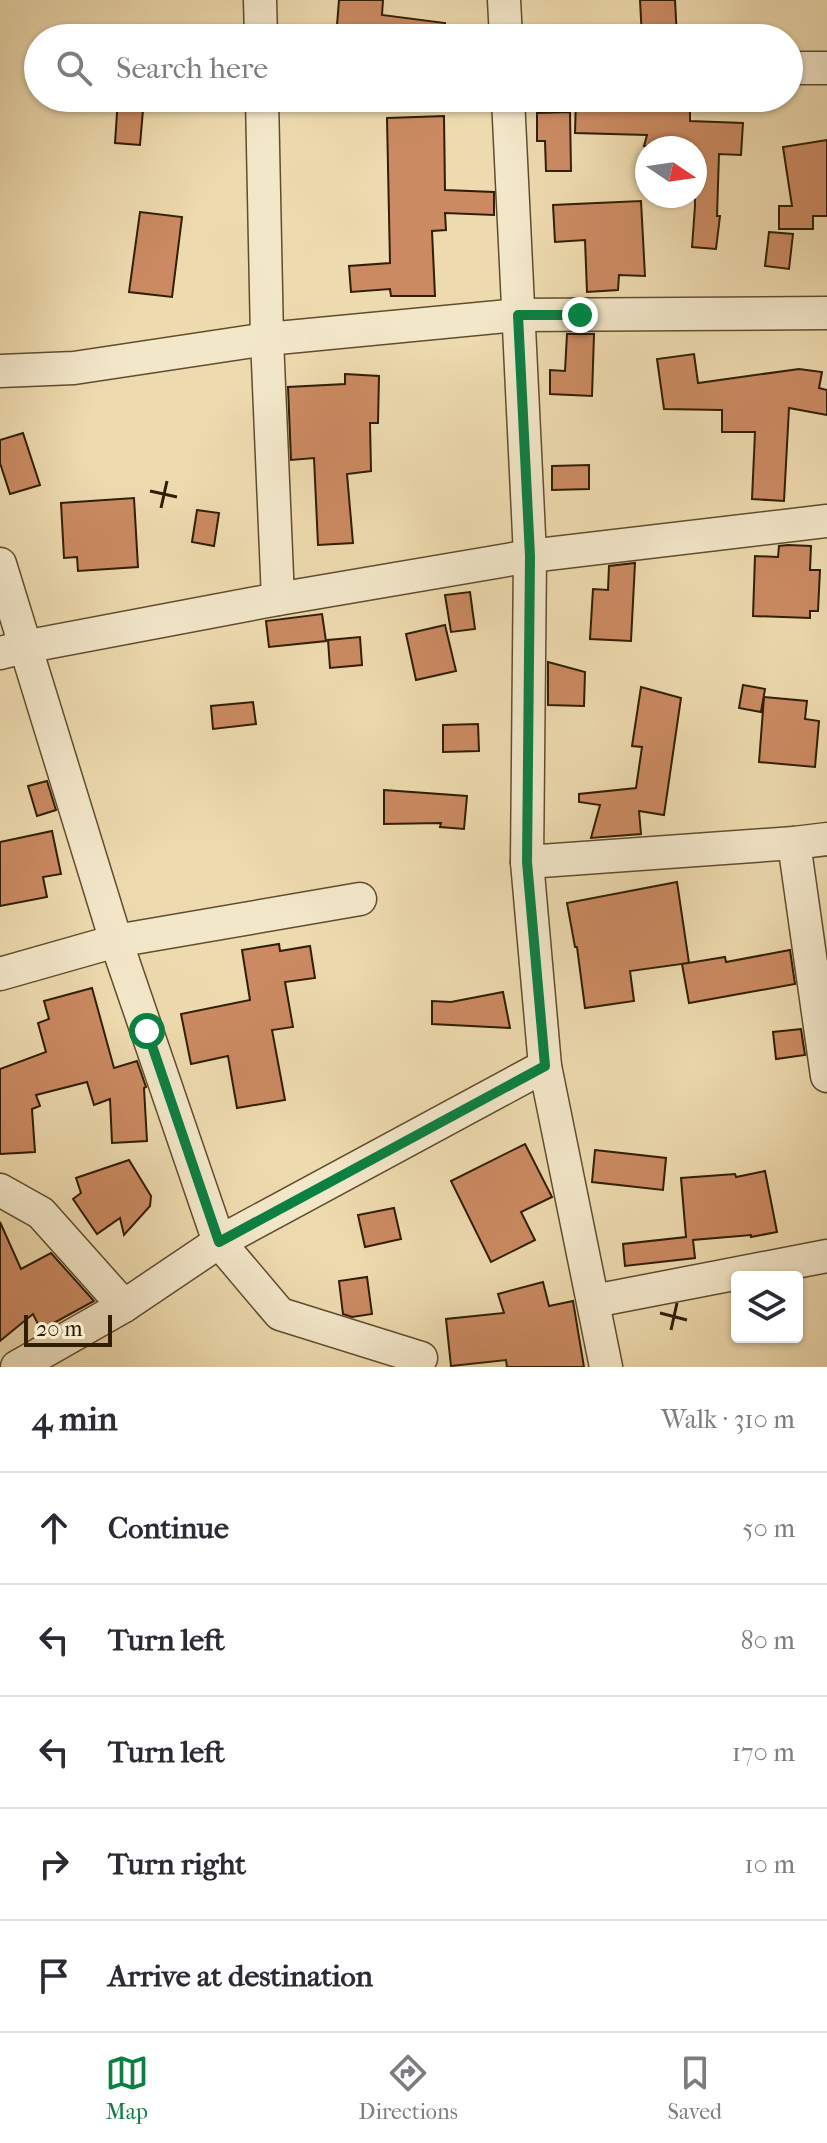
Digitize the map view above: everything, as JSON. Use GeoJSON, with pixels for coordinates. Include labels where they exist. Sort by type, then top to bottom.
{"type":"FeatureCollection","features":[{"type":"Feature","properties":{"kind":"street"},"geometry":{"type":"LineString","coordinates":[[260,0],[261,24]]}},
{"type":"Feature","properties":{"kind":"street"},"geometry":{"type":"LineString","coordinates":[[504,0],[505,24]]}},
{"type":"Feature","properties":{"kind":"street"},"geometry":{"type":"LineString","coordinates":[[803,68],[827,68]]}},
{"type":"Feature","properties":{"kind":"street"},"geometry":{"type":"LineString","coordinates":[[262,112],[267,339],[278,599]]}},
{"type":"Feature","properties":{"kind":"street"},"geometry":{"type":"LineString","coordinates":[[509,112],[530,556],[527,862],[545,1066],[606,1367]]}},
{"type":"Feature","properties":{"kind":"street"},"geometry":{"type":"LineString","coordinates":[[0,371],[74,368],[267,339],[518,315],[827,313]]}},
{"type":"Feature","properties":{"kind":"street"},"geometry":{"type":"LineString","coordinates":[[12,650],[278,599],[530,556],[827,521]]}},
{"type":"Feature","properties":{"kind":"street"},"geometry":{"type":"LineString","coordinates":[[0,564],[12,650],[219,1242],[280,1314],[421,1358]]}},
{"type":"Feature","properties":{"kind":"street"},"geometry":{"type":"LineString","coordinates":[[527,862],[827,839]]}},
{"type":"Feature","properties":{"kind":"street"},"geometry":{"type":"LineString","coordinates":[[794,843],[827,1076]]}},
{"type":"Feature","properties":{"kind":"street"},"geometry":{"type":"LineString","coordinates":[[0,974],[116,941],[360,899]]}},
{"type":"Feature","properties":{"kind":"street"},"geometry":{"type":"LineString","coordinates":[[17,1367],[124,1306],[219,1242],[545,1066]]}},
{"type":"Feature","properties":{"kind":"street"},"geometry":{"type":"LineString","coordinates":[[0,1190],[41,1213],[124,1306]]}},
{"type":"Feature","properties":{"kind":"street"},"geometry":{"type":"LineString","coordinates":[[594,1301],[827,1256]]}},
{"type":"Feature","properties":{"kind":"building"},"geometry":{"type":"Polygon","coordinates":[[[339,0],[383,0],[382,15],[445,23],[445,24],[337,24],[339,0]]]}},
{"type":"Feature","properties":{"kind":"building"},"geometry":{"type":"Polygon","coordinates":[[[640,0],[675,0],[676,24],[641,24],[640,0]]]}},
{"type":"Feature","properties":{"kind":"building"},"geometry":{"type":"Polygon","coordinates":[[[117,112],[143,112],[140,145],[115,143],[117,112]]]}},
{"type":"Feature","properties":{"kind":"building"},"geometry":{"type":"Polygon","coordinates":[[[570,112],[571,171],[546,171],[545,141],[537,141],[537,113],[570,112]]]}},
{"type":"Feature","properties":{"kind":"building"},"geometry":{"type":"Polygon","coordinates":[[[576,112],[690,112],[690,121],[743,123],[741,155],[719,154],[717,216],[720,216],[716,249],[692,247],[695,208],[707,208],[707,136],[575,133],[576,112]]]}},
{"type":"Feature","properties":{"kind":"building"},"geometry":{"type":"Polygon","coordinates":[[[444,116],[445,190],[494,192],[494,215],[445,213],[446,230],[432,231],[435,296],[391,296],[390,289],[351,292],[349,266],[390,263],[387,118],[444,116]]]}},
{"type":"Feature","properties":{"kind":"building"},"geometry":{"type":"Polygon","coordinates":[[[827,140],[827,216],[813,216],[813,229],[779,229],[779,206],[792,206],[783,147],[827,140]]]}},
{"type":"Feature","properties":{"kind":"building"},"geometry":{"type":"Polygon","coordinates":[[[635,201],[635,208],[641,208],[645,276],[619,275],[618,290],[587,292],[585,240],[555,242],[553,205],[635,201]]]}},
{"type":"Feature","properties":{"kind":"building"},"geometry":{"type":"Polygon","coordinates":[[[140,212],[182,217],[172,297],[129,292],[140,212]]]}},
{"type":"Feature","properties":{"kind":"building"},"geometry":{"type":"Polygon","coordinates":[[[769,232],[793,234],[789,269],[765,266],[769,232]]]}},
{"type":"Feature","properties":{"kind":"building"},"geometry":{"type":"Polygon","coordinates":[[[567,334],[594,334],[592,396],[550,394],[550,370],[565,371],[567,334]]]}},
{"type":"Feature","properties":{"kind":"building"},"geometry":{"type":"Polygon","coordinates":[[[694,354],[698,383],[799,369],[822,372],[819,388],[827,390],[827,415],[789,408],[784,501],[752,499],[755,432],[722,432],[722,410],[664,409],[657,359],[694,354]]]}},
{"type":"Feature","properties":{"kind":"building"},"geometry":{"type":"Polygon","coordinates":[[[345,374],[379,376],[378,423],[370,423],[371,471],[347,474],[353,543],[318,545],[314,458],[291,460],[288,387],[345,384],[345,374]]]}},
{"type":"Feature","properties":{"kind":"building"},"geometry":{"type":"Polygon","coordinates":[[[23,433],[40,485],[10,494],[0,463],[0,440],[23,433]]]}},
{"type":"Feature","properties":{"kind":"building"},"geometry":{"type":"Polygon","coordinates":[[[589,465],[589,489],[552,490],[552,466],[589,465]]]}},
{"type":"Feature","properties":{"kind":"building"},"geometry":{"type":"Polygon","coordinates":[[[134,498],[138,567],[78,571],[77,557],[64,558],[61,503],[134,498]]]}},
{"type":"Feature","properties":{"kind":"building"},"geometry":{"type":"Polygon","coordinates":[[[197,510],[219,513],[214,546],[192,542],[197,510]]]}},
{"type":"Feature","properties":{"kind":"building"},"geometry":{"type":"Polygon","coordinates":[[[779,546],[811,546],[810,570],[820,570],[818,611],[810,611],[810,618],[753,616],[755,556],[778,557],[779,546]]]}},
{"type":"Feature","properties":{"kind":"building"},"geometry":{"type":"Polygon","coordinates":[[[635,563],[631,641],[590,639],[593,589],[608,590],[609,566],[635,563]]]}},
{"type":"Feature","properties":{"kind":"building"},"geometry":{"type":"Polygon","coordinates":[[[470,592],[475,629],[451,632],[445,595],[470,592]]]}},
{"type":"Feature","properties":{"kind":"building"},"geometry":{"type":"Polygon","coordinates":[[[322,614],[326,641],[269,647],[266,621],[322,614]]]}},
{"type":"Feature","properties":{"kind":"building"},"geometry":{"type":"Polygon","coordinates":[[[445,625],[456,671],[416,680],[406,634],[445,625]]]}},
{"type":"Feature","properties":{"kind":"building"},"geometry":{"type":"Polygon","coordinates":[[[360,637],[362,665],[330,668],[328,640],[360,637]]]}},
{"type":"Feature","properties":{"kind":"building"},"geometry":{"type":"Polygon","coordinates":[[[548,662],[585,672],[584,706],[548,705],[548,662]]]}},
{"type":"Feature","properties":{"kind":"building"},"geometry":{"type":"Polygon","coordinates":[[[743,685],[765,689],[761,712],[739,708],[743,685]]]}},
{"type":"Feature","properties":{"kind":"building"},"geometry":{"type":"Polygon","coordinates":[[[641,687],[681,698],[664,815],[639,811],[641,834],[591,838],[600,805],[579,802],[579,794],[636,788],[642,747],[632,746],[641,687]]]}},
{"type":"Feature","properties":{"kind":"building"},"geometry":{"type":"Polygon","coordinates":[[[764,697],[807,701],[805,719],[819,721],[815,767],[759,762],[764,697]]]}},
{"type":"Feature","properties":{"kind":"building"},"geometry":{"type":"Polygon","coordinates":[[[253,702],[256,724],[213,729],[211,706],[253,702]]]}},
{"type":"Feature","properties":{"kind":"building"},"geometry":{"type":"Polygon","coordinates":[[[478,724],[479,751],[443,752],[443,725],[478,724]]]}},
{"type":"Feature","properties":{"kind":"building"},"geometry":{"type":"Polygon","coordinates":[[[47,781],[56,810],[37,816],[28,786],[47,781]]]}},
{"type":"Feature","properties":{"kind":"building"},"geometry":{"type":"Polygon","coordinates":[[[384,790],[467,796],[464,829],[440,827],[441,823],[384,824],[384,790]]]}},
{"type":"Feature","properties":{"kind":"building"},"geometry":{"type":"Polygon","coordinates":[[[52,831],[61,874],[43,877],[47,897],[0,906],[0,842],[52,831]]]}},
{"type":"Feature","properties":{"kind":"building"},"geometry":{"type":"Polygon","coordinates":[[[677,882],[689,963],[630,971],[634,1001],[585,1008],[577,947],[567,903],[677,882]]]}},
{"type":"Feature","properties":{"kind":"building"},"geometry":{"type":"Polygon","coordinates":[[[279,944],[280,951],[310,946],[315,978],[285,982],[293,1027],[272,1030],[285,1100],[237,1108],[228,1056],[191,1064],[181,1014],[250,1000],[242,950],[279,944]]]}},
{"type":"Feature","properties":{"kind":"building"},"geometry":{"type":"Polygon","coordinates":[[[790,950],[795,984],[689,1003],[682,964],[725,957],[726,962],[790,950]]]}},
{"type":"Feature","properties":{"kind":"building"},"geometry":{"type":"Polygon","coordinates":[[[92,988],[114,1068],[137,1061],[146,1087],[147,1141],[112,1143],[110,1099],[94,1105],[87,1082],[36,1095],[40,1106],[32,1109],[35,1152],[0,1154],[0,1069],[46,1052],[38,1023],[49,1019],[44,1001],[92,988]]]}},
{"type":"Feature","properties":{"kind":"building"},"geometry":{"type":"Polygon","coordinates":[[[503,992],[510,1028],[432,1024],[432,1001],[451,1002],[503,992]]]}},
{"type":"Feature","properties":{"kind":"building"},"geometry":{"type":"Polygon","coordinates":[[[801,1029],[805,1055],[776,1059],[773,1032],[801,1029]]]}},
{"type":"Feature","properties":{"kind":"building"},"geometry":{"type":"Polygon","coordinates":[[[525,1144],[552,1197],[521,1212],[535,1240],[491,1262],[451,1181],[525,1144]]]}},
{"type":"Feature","properties":{"kind":"building"},"geometry":{"type":"Polygon","coordinates":[[[595,1150],[666,1158],[663,1190],[592,1182],[595,1150]]]}},
{"type":"Feature","properties":{"kind":"building"},"geometry":{"type":"Polygon","coordinates":[[[129,1160],[151,1196],[150,1206],[124,1235],[120,1218],[97,1234],[73,1199],[81,1193],[76,1178],[129,1160]]]}},
{"type":"Feature","properties":{"kind":"building"},"geometry":{"type":"Polygon","coordinates":[[[765,1171],[777,1232],[751,1237],[693,1240],[695,1258],[625,1266],[623,1244],[686,1237],[681,1178],[735,1174],[736,1177],[765,1171]]]}},
{"type":"Feature","properties":{"kind":"building"},"geometry":{"type":"Polygon","coordinates":[[[394,1208],[401,1239],[365,1247],[358,1215],[394,1208]]]}},
{"type":"Feature","properties":{"kind":"building"},"geometry":{"type":"Polygon","coordinates":[[[0,1222],[21,1269],[51,1253],[94,1301],[41,1330],[33,1314],[0,1341],[0,1222]]]}},
{"type":"Feature","properties":{"kind":"building"},"geometry":{"type":"Polygon","coordinates":[[[367,1277],[372,1314],[352,1317],[343,1314],[339,1281],[367,1277]]]}},
{"type":"Feature","properties":{"kind":"building"},"geometry":{"type":"Polygon","coordinates":[[[543,1282],[549,1306],[573,1301],[584,1367],[507,1367],[506,1360],[451,1366],[446,1319],[504,1313],[498,1294],[543,1282]]]}},
{"type":"Feature","properties":{"kind":"route"},"geometry":{"type":"LineString","coordinates":[[147,1031],[219,1242],[545,1066],[527,862],[530,556],[518,315],[580,315]]}}]}
